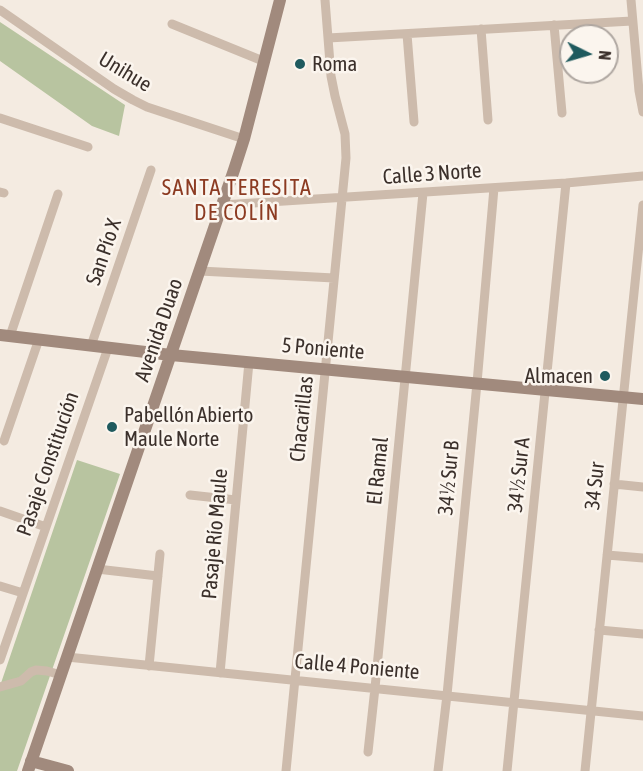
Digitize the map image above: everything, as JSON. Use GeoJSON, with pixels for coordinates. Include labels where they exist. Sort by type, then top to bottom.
{"type":"FeatureCollection","features":[{"type":"Feature","properties":{"kind":"street","name":"Avenida Duao"},"geometry":{"type":"LineString","coordinates":[[29,766],[244,139],[280,0]]}},
{"type":"Feature","properties":{"kind":"street","name":"Chacarillas"},"geometry":{"type":"LineString","coordinates":[[286,771],[346,143],[333,87],[325,0]]}},
{"type":"Feature","properties":{"kind":"street"},"geometry":{"type":"LineString","coordinates":[[631,0],[643,112]]}},
{"type":"Feature","properties":{"kind":"street","name":"Unihue"},"geometry":{"type":"LineString","coordinates":[[0,10],[133,100],[147,107],[244,139]]}},
{"type":"Feature","properties":{"kind":"street"},"geometry":{"type":"LineString","coordinates":[[328,38],[632,21]]}},
{"type":"Feature","properties":{"kind":"street"},"geometry":{"type":"LineString","coordinates":[[172,24],[263,61]]}},
{"type":"Feature","properties":{"kind":"street"},"geometry":{"type":"LineString","coordinates":[[554,25],[562,113]]}},
{"type":"Feature","properties":{"kind":"street"},"geometry":{"type":"LineString","coordinates":[[481,29],[488,120]]}},
{"type":"Feature","properties":{"kind":"street"},"geometry":{"type":"LineString","coordinates":[[406,34],[414,122]]}},
{"type":"Feature","properties":{"kind":"street"},"geometry":{"type":"LineString","coordinates":[[0,118],[88,147]]}},
{"type":"Feature","properties":{"kind":"street","name":"San Pío X"},"geometry":{"type":"LineString","coordinates":[[91,346],[151,170]]}},
{"type":"Feature","properties":{"kind":"street","name":"Calle 3 Norte"},"geometry":{"type":"LineString","coordinates":[[222,205],[423,193],[643,176]]}},
{"type":"Feature","properties":{"kind":"street","name":"34½ Sur A"},"geometry":{"type":"LineString","coordinates":[[507,771],[566,183]]}},
{"type":"Feature","properties":{"kind":"street","name":"34½ Sur B"},"geometry":{"type":"LineString","coordinates":[[438,771],[494,188]]}},
{"type":"Feature","properties":{"kind":"street","name":"El Ramal"},"geometry":{"type":"LineString","coordinates":[[368,752],[423,193]]}},
{"type":"Feature","properties":{"kind":"street"},"geometry":{"type":"LineString","coordinates":[[5,336],[58,194]]}},
{"type":"Feature","properties":{"kind":"street","name":"34 Sur"},"geometry":{"type":"LineString","coordinates":[[585,771],[643,205]]}},
{"type":"Feature","properties":{"kind":"street"},"geometry":{"type":"LineString","coordinates":[[200,271],[334,278]]}},
{"type":"Feature","properties":{"kind":"street"},"geometry":{"type":"LineString","coordinates":[[632,308],[643,309]]}},
{"type":"Feature","properties":{"kind":"street","name":"5 Poniente"},"geometry":{"type":"LineString","coordinates":[[5,336],[171,355],[643,399]]}},
{"type":"Feature","properties":{"kind":"street"},"geometry":{"type":"LineString","coordinates":[[4,441],[39,339]]}},
{"type":"Feature","properties":{"kind":"street","name":"Pasaje Constitución"},"geometry":{"type":"LineString","coordinates":[[0,660],[108,348]]}},
{"type":"Feature","properties":{"kind":"street","name":"Pasaje Río Maule"},"geometry":{"type":"LineString","coordinates":[[220,673],[249,362]]}},
{"type":"Feature","properties":{"kind":"street"},"geometry":{"type":"LineString","coordinates":[[614,484],[643,487]]}},
{"type":"Feature","properties":{"kind":"street"},"geometry":{"type":"LineString","coordinates":[[190,495],[236,500]]}},
{"type":"Feature","properties":{"kind":"street"},"geometry":{"type":"LineString","coordinates":[[0,511],[46,527]]}},
{"type":"Feature","properties":{"kind":"street"},"geometry":{"type":"LineString","coordinates":[[149,666],[160,554]]}},
{"type":"Feature","properties":{"kind":"street"},"geometry":{"type":"LineString","coordinates":[[607,555],[643,558]]}},
{"type":"Feature","properties":{"kind":"street"},"geometry":{"type":"LineString","coordinates":[[97,569],[158,576]]}},
{"type":"Feature","properties":{"kind":"street"},"geometry":{"type":"LineString","coordinates":[[0,586],[23,593]]}},
{"type":"Feature","properties":{"kind":"street"},"geometry":{"type":"LineString","coordinates":[[599,630],[643,634]]}},
{"type":"Feature","properties":{"kind":"street","name":"Calle 4 Poniente"},"geometry":{"type":"LineString","coordinates":[[67,657],[643,716]]}},
{"type":"Feature","properties":{"kind":"street"},"geometry":{"type":"LineString","coordinates":[[0,687],[21,681],[36,670],[61,675]]}},
{"type":"Feature","properties":{"kind":"street"},"geometry":{"type":"LineString","coordinates":[[29,766],[68,771]]}},
{"type":"Feature","properties":{"kind":"green space"},"geometry":{"type":"Polygon","coordinates":[[[0,22],[125,105],[119,136],[92,126],[0,61],[0,22]]]}},
{"type":"Feature","properties":{"kind":"green space"},"geometry":{"type":"Polygon","coordinates":[[[77,460],[120,474],[17,771],[0,771],[0,686],[77,460]]]}},
{"type":"Feature","properties":{"kind":"place","name":"Roma"},"geometry":{"type":"Point","coordinates":[300,64]}},
{"type":"Feature","properties":{"kind":"place","name":"Almacen"},"geometry":{"type":"Point","coordinates":[605,376]}},
{"type":"Feature","properties":{"kind":"place","name":"Pabellón Abierto Maule Norte"},"geometry":{"type":"Point","coordinates":[112,427]}},
{"type":"Feature","properties":{"kind":"district","name":"SANTA TERESITA DE COLÍN"},"geometry":{"type":"Point","coordinates":[237,200]}}]}
